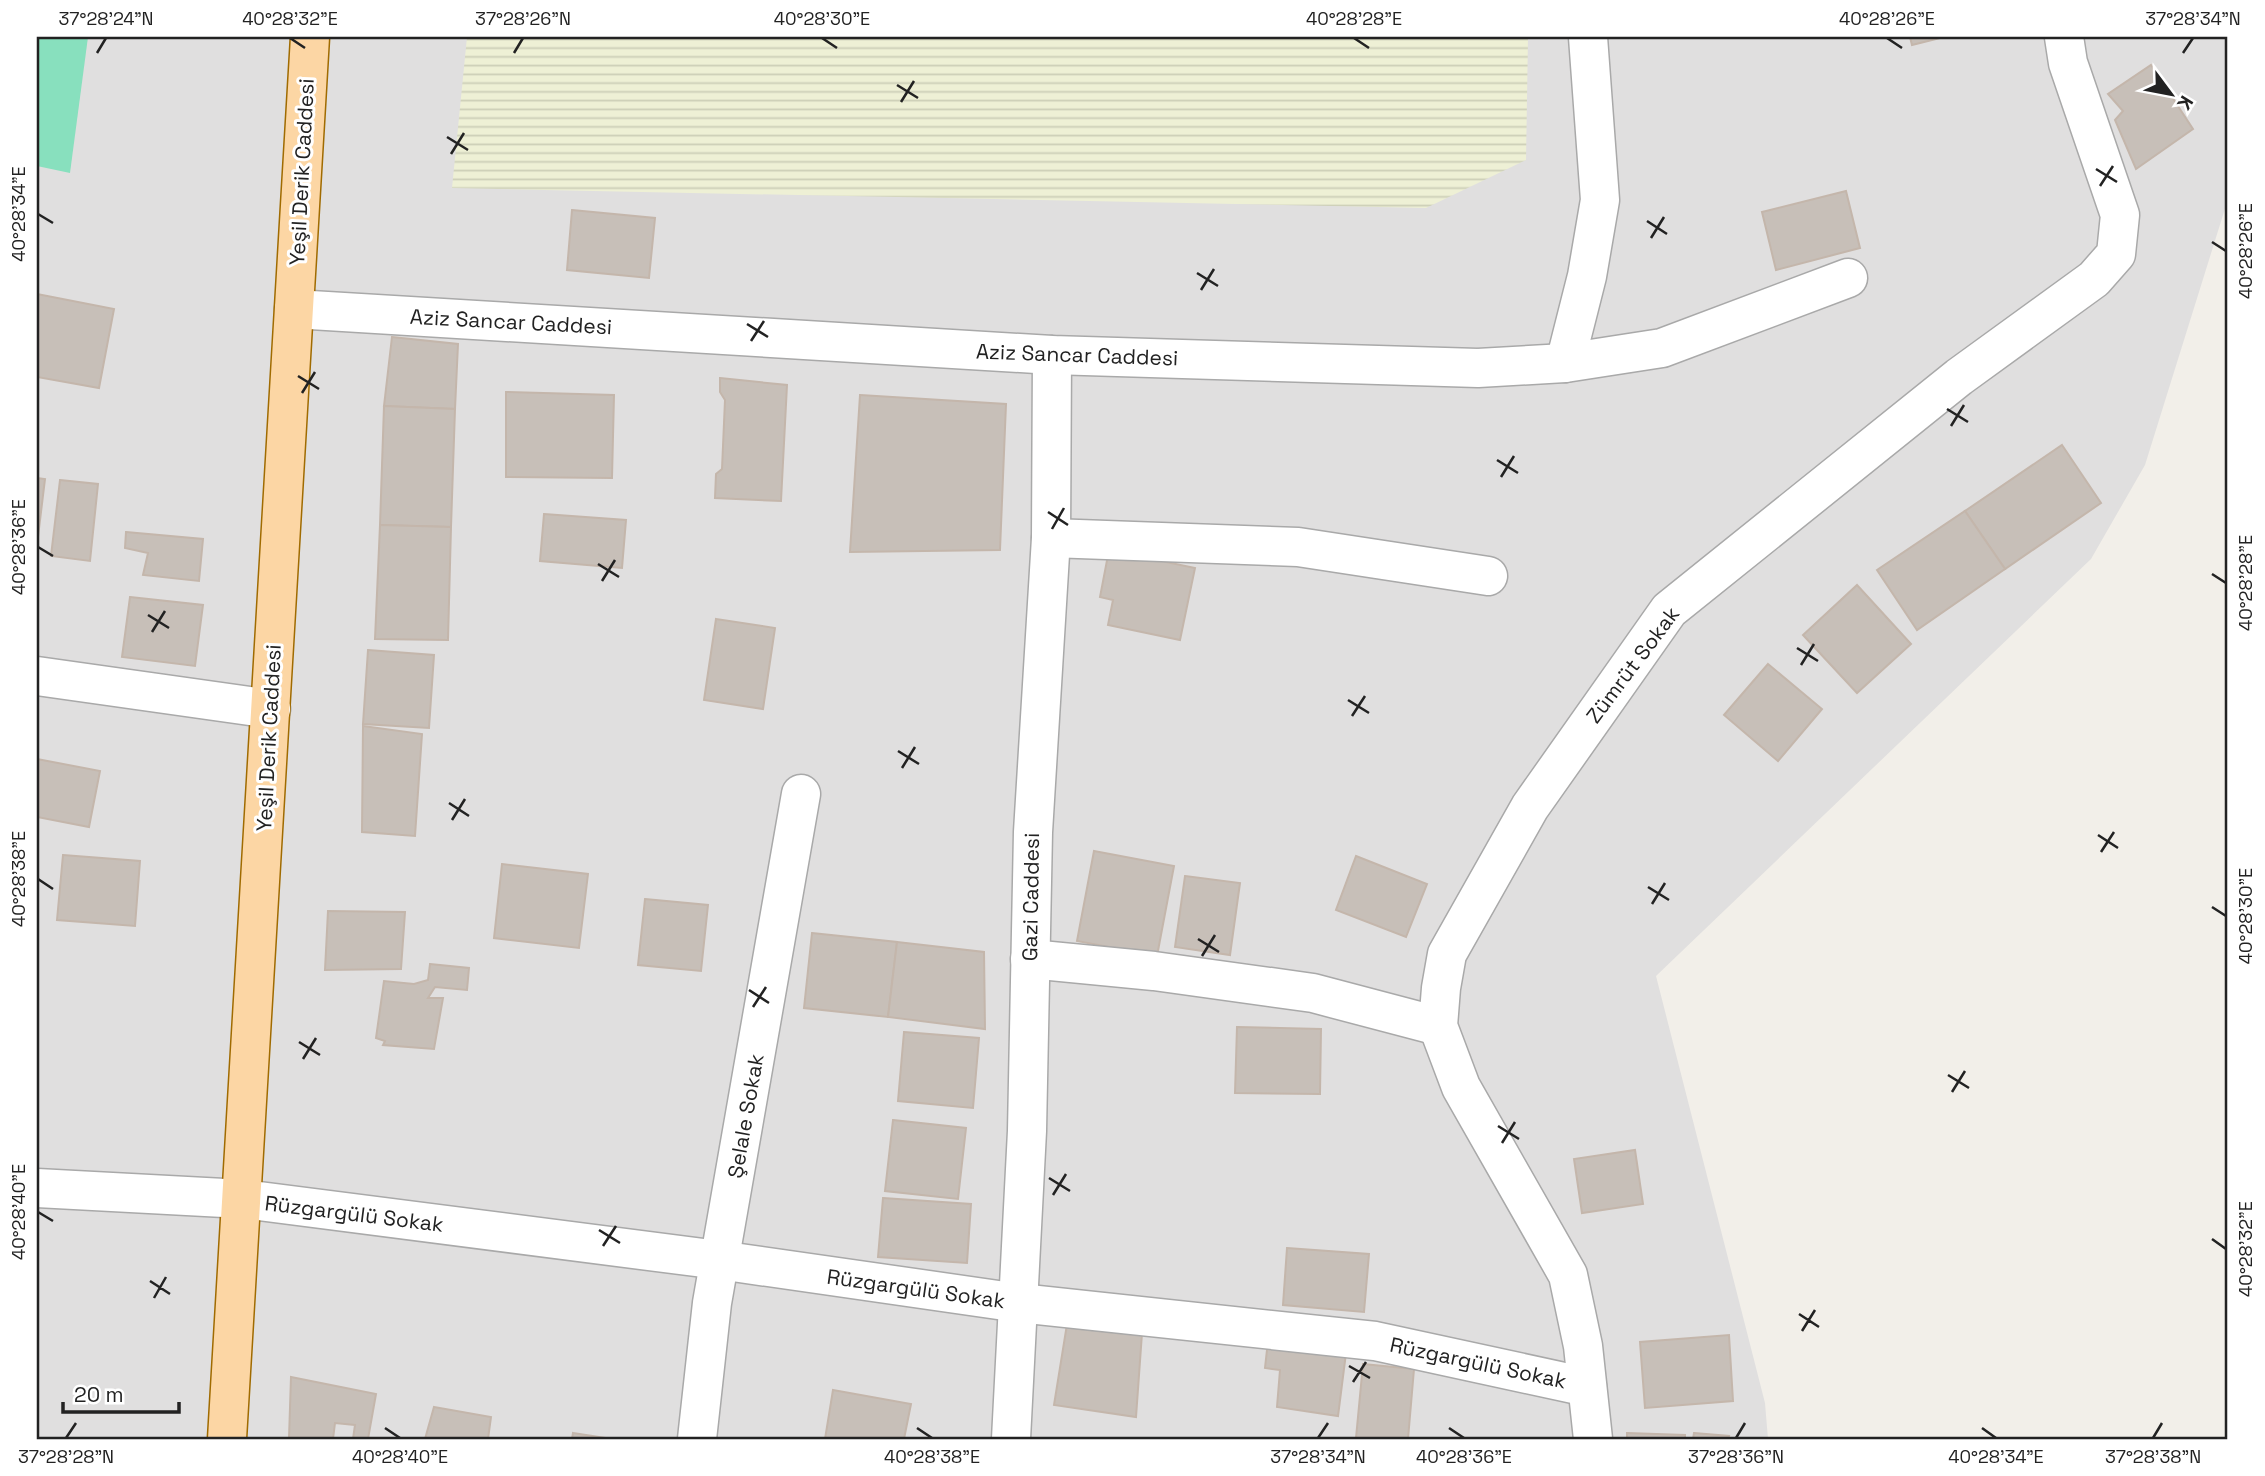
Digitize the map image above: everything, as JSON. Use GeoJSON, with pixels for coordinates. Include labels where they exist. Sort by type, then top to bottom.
{"type":"FeatureCollection","features":[{"type":"Feature","properties":{"kind":"main road","name":"Yeşil Derik Caddesi"},"geometry":{"type":"LineString","coordinates":[[228,1439],[310,37]]}},
{"type":"Feature","properties":{"kind":"street"},"geometry":{"type":"LineString","coordinates":[[1565,363],[1587,276],[1600,200],[1588,37]]}},
{"type":"Feature","properties":{"kind":"street","name":"Zümrüt Sokak"},"geometry":{"type":"LineString","coordinates":[[1593,1439],[1583,1346],[1568,1275],[1461,1087],[1438,1027],[1447,954],[1530,807],[1669,610],[1959,377],[2094,279],[2116,254],[2120,215],[2068,63],[2064,37]]}},
{"type":"Feature","properties":{"kind":"street","name":"Aziz Sancar Caddesi"},"geometry":{"type":"LineString","coordinates":[[294,309],[1052,355],[1478,368],[1565,363],[1662,348],[1848,278]]}},
{"type":"Feature","properties":{"kind":"street","name":"Gazi Caddesi"},"geometry":{"type":"LineString","coordinates":[[1011,1439],[1019,1303],[1032,832],[1051,538],[1052,355]]}},
{"type":"Feature","properties":{"kind":"street"},"geometry":{"type":"LineString","coordinates":[[1051,538],[1298,547],[1488,576]]}},
{"type":"Feature","properties":{"kind":"street"},"geometry":{"type":"LineString","coordinates":[[37,676],[271,709]]}},
{"type":"Feature","properties":{"kind":"street","name":"Şelale Sokak"},"geometry":{"type":"LineString","coordinates":[[698,1439],[719,1260],[801,794]]}},
{"type":"Feature","properties":{"kind":"street"},"geometry":{"type":"LineString","coordinates":[[1030,959],[1154,971],[1313,993],[1438,1027]]}},
{"type":"Feature","properties":{"kind":"street","name":"Rüzgargülü Sokak"},"geometry":{"type":"LineString","coordinates":[[37,1188],[243,1199],[719,1260],[1019,1303],[1375,1342],[1587,1387]]}},
{"type":"Feature","properties":{"kind":"shaded area"},"geometry":{"type":"Polygon","coordinates":[[[37,37],[2228,37],[2228,199],[2145,465],[2091,559],[1656,976],[1765,1403],[1768,1439],[37,1439],[37,37]]]}},
{"type":"Feature","properties":{"kind":"green space"},"geometry":{"type":"Polygon","coordinates":[[[37,37],[88,37],[70,173],[37,166],[37,37]]]}},
{"type":"Feature","properties":{"kind":"green space"},"geometry":{"type":"Polygon","coordinates":[[[467,37],[1528,37],[1526,160],[1426,208],[452,188],[467,37]]]}},
{"type":"Feature","properties":{"kind":"building"},"geometry":{"type":"Polygon","coordinates":[[[1910,37],[1944,37],[1912,45],[1910,37]]]}},
{"type":"Feature","properties":{"kind":"building"},"geometry":{"type":"Polygon","coordinates":[[[2151,65],[2193,129],[2136,169],[2115,120],[2123,111],[2108,94],[2151,65]]]}},
{"type":"Feature","properties":{"kind":"building"},"geometry":{"type":"Polygon","coordinates":[[[1846,191],[1860,248],[1776,270],[1762,212],[1846,191]]]}},
{"type":"Feature","properties":{"kind":"building"},"geometry":{"type":"Polygon","coordinates":[[[572,210],[655,218],[649,278],[567,270],[572,210]]]}},
{"type":"Feature","properties":{"kind":"building"},"geometry":{"type":"Polygon","coordinates":[[[37,294],[114,309],[99,388],[37,377],[37,294]]]}},
{"type":"Feature","properties":{"kind":"building"},"geometry":{"type":"Polygon","coordinates":[[[392,337],[458,344],[455,409],[384,406],[392,337]]]}},
{"type":"Feature","properties":{"kind":"building"},"geometry":{"type":"Polygon","coordinates":[[[720,378],[787,385],[781,501],[715,498],[716,474],[722,469],[725,400],[720,392],[720,378]]]}},
{"type":"Feature","properties":{"kind":"building"},"geometry":{"type":"Polygon","coordinates":[[[506,392],[614,395],[612,478],[506,477],[506,392]]]}},
{"type":"Feature","properties":{"kind":"building"},"geometry":{"type":"Polygon","coordinates":[[[860,395],[1006,404],[1000,550],[850,552],[860,395]]]}},
{"type":"Feature","properties":{"kind":"building"},"geometry":{"type":"Polygon","coordinates":[[[384,406],[455,409],[451,527],[380,525],[384,406]]]}},
{"type":"Feature","properties":{"kind":"building"},"geometry":{"type":"Polygon","coordinates":[[[2062,445],[2101,503],[2005,569],[1965,511],[2062,445]]]}},
{"type":"Feature","properties":{"kind":"building"},"geometry":{"type":"Polygon","coordinates":[[[37,478],[45,479],[37,545],[37,478]]]}},
{"type":"Feature","properties":{"kind":"building"},"geometry":{"type":"Polygon","coordinates":[[[60,480],[98,484],[90,561],[51,556],[60,480]]]}},
{"type":"Feature","properties":{"kind":"building"},"geometry":{"type":"Polygon","coordinates":[[[1965,511],[2005,569],[1917,630],[1877,570],[1965,511]]]}},
{"type":"Feature","properties":{"kind":"building"},"geometry":{"type":"Polygon","coordinates":[[[544,514],[626,520],[622,568],[540,561],[544,514]]]}},
{"type":"Feature","properties":{"kind":"building"},"geometry":{"type":"Polygon","coordinates":[[[380,525],[451,527],[448,640],[375,639],[380,525]]]}},
{"type":"Feature","properties":{"kind":"building"},"geometry":{"type":"Polygon","coordinates":[[[126,532],[203,539],[199,581],[143,575],[148,553],[125,548],[126,532]]]}},
{"type":"Feature","properties":{"kind":"building"},"geometry":{"type":"Polygon","coordinates":[[[1109,550],[1195,568],[1180,640],[1108,625],[1113,600],[1100,597],[1109,550]]]}},
{"type":"Feature","properties":{"kind":"building"},"geometry":{"type":"Polygon","coordinates":[[[1857,585],[1911,644],[1857,693],[1803,635],[1857,585]]]}},
{"type":"Feature","properties":{"kind":"building"},"geometry":{"type":"Polygon","coordinates":[[[130,597],[203,605],[195,666],[122,657],[130,597]]]}},
{"type":"Feature","properties":{"kind":"building"},"geometry":{"type":"Polygon","coordinates":[[[716,619],[775,628],[763,709],[704,700],[716,619]]]}},
{"type":"Feature","properties":{"kind":"building"},"geometry":{"type":"Polygon","coordinates":[[[368,650],[434,655],[429,728],[363,724],[368,650]]]}},
{"type":"Feature","properties":{"kind":"building"},"geometry":{"type":"Polygon","coordinates":[[[1768,664],[1822,709],[1778,761],[1724,715],[1768,664]]]}},
{"type":"Feature","properties":{"kind":"building"},"geometry":{"type":"Polygon","coordinates":[[[363,726],[422,734],[415,836],[362,832],[363,726]]]}},
{"type":"Feature","properties":{"kind":"building"},"geometry":{"type":"Polygon","coordinates":[[[37,759],[100,771],[89,827],[37,817],[37,759]]]}},
{"type":"Feature","properties":{"kind":"building"},"geometry":{"type":"Polygon","coordinates":[[[1094,851],[1174,866],[1157,956],[1077,941],[1094,851]]]}},
{"type":"Feature","properties":{"kind":"building"},"geometry":{"type":"Polygon","coordinates":[[[63,855],[140,861],[135,926],[57,920],[63,855]]]}},
{"type":"Feature","properties":{"kind":"building"},"geometry":{"type":"Polygon","coordinates":[[[1356,856],[1427,884],[1406,937],[1336,910],[1356,856]]]}},
{"type":"Feature","properties":{"kind":"building"},"geometry":{"type":"Polygon","coordinates":[[[502,864],[588,874],[579,948],[494,938],[502,864]]]}},
{"type":"Feature","properties":{"kind":"building"},"geometry":{"type":"Polygon","coordinates":[[[1185,876],[1240,883],[1230,955],[1175,947],[1185,876]]]}},
{"type":"Feature","properties":{"kind":"building"},"geometry":{"type":"Polygon","coordinates":[[[645,899],[708,905],[701,971],[638,965],[645,899]]]}},
{"type":"Feature","properties":{"kind":"building"},"geometry":{"type":"Polygon","coordinates":[[[328,911],[405,912],[401,969],[325,970],[328,911]]]}},
{"type":"Feature","properties":{"kind":"building"},"geometry":{"type":"Polygon","coordinates":[[[812,933],[897,942],[888,1017],[804,1008],[812,933]]]}},
{"type":"Feature","properties":{"kind":"building"},"geometry":{"type":"Polygon","coordinates":[[[897,942],[984,952],[985,1029],[888,1017],[897,942]]]}},
{"type":"Feature","properties":{"kind":"building"},"geometry":{"type":"Polygon","coordinates":[[[430,964],[469,968],[467,990],[435,987],[428,998],[443,998],[434,1049],[383,1045],[385,1041],[376,1038],[384,981],[414,984],[428,980],[430,964]]]}},
{"type":"Feature","properties":{"kind":"building"},"geometry":{"type":"Polygon","coordinates":[[[1237,1027],[1321,1029],[1320,1094],[1235,1093],[1237,1027]]]}},
{"type":"Feature","properties":{"kind":"building"},"geometry":{"type":"Polygon","coordinates":[[[904,1032],[979,1038],[973,1108],[898,1101],[904,1032]]]}},
{"type":"Feature","properties":{"kind":"building"},"geometry":{"type":"Polygon","coordinates":[[[893,1120],[966,1128],[958,1199],[885,1191],[893,1120]]]}},
{"type":"Feature","properties":{"kind":"building"},"geometry":{"type":"Polygon","coordinates":[[[1635,1150],[1643,1204],[1582,1213],[1574,1159],[1635,1150]]]}},
{"type":"Feature","properties":{"kind":"building"},"geometry":{"type":"Polygon","coordinates":[[[883,1198],[971,1204],[967,1263],[878,1257],[883,1198]]]}},
{"type":"Feature","properties":{"kind":"building"},"geometry":{"type":"Polygon","coordinates":[[[1287,1248],[1369,1254],[1364,1312],[1283,1305],[1287,1248]]]}},
{"type":"Feature","properties":{"kind":"building"},"geometry":{"type":"Polygon","coordinates":[[[1068,1318],[1142,1333],[1136,1417],[1054,1405],[1068,1318]]]}},
{"type":"Feature","properties":{"kind":"building"},"geometry":{"type":"Polygon","coordinates":[[[1729,1335],[1733,1401],[1645,1408],[1640,1342],[1729,1335]]]}},
{"type":"Feature","properties":{"kind":"building"},"geometry":{"type":"Polygon","coordinates":[[[1268,1341],[1346,1353],[1338,1416],[1277,1407],[1280,1370],[1265,1368],[1268,1341]]]}},
{"type":"Feature","properties":{"kind":"building"},"geometry":{"type":"Polygon","coordinates":[[[1363,1364],[1414,1369],[1408,1439],[1356,1438],[1363,1364]]]}},
{"type":"Feature","properties":{"kind":"building"},"geometry":{"type":"Polygon","coordinates":[[[291,1377],[376,1394],[368,1439],[353,1439],[355,1425],[335,1423],[333,1439],[289,1438],[291,1377]]]}},
{"type":"Feature","properties":{"kind":"building"},"geometry":{"type":"Polygon","coordinates":[[[833,1390],[911,1404],[904,1439],[825,1439],[833,1390]]]}},
{"type":"Feature","properties":{"kind":"building"},"geometry":{"type":"Polygon","coordinates":[[[434,1407],[491,1417],[488,1439],[425,1439],[434,1407]]]}},
{"type":"Feature","properties":{"kind":"building"},"geometry":{"type":"Polygon","coordinates":[[[573,1433],[612,1439],[572,1439],[573,1433]]]}},
{"type":"Feature","properties":{"kind":"building"},"geometry":{"type":"Polygon","coordinates":[[[1627,1433],[1685,1435],[1685,1439],[1627,1439],[1627,1433]]]}},
{"type":"Feature","properties":{"kind":"building"},"geometry":{"type":"Polygon","coordinates":[[[1694,1433],[1729,1436],[1728,1439],[1693,1439],[1694,1433]]]}}]}
